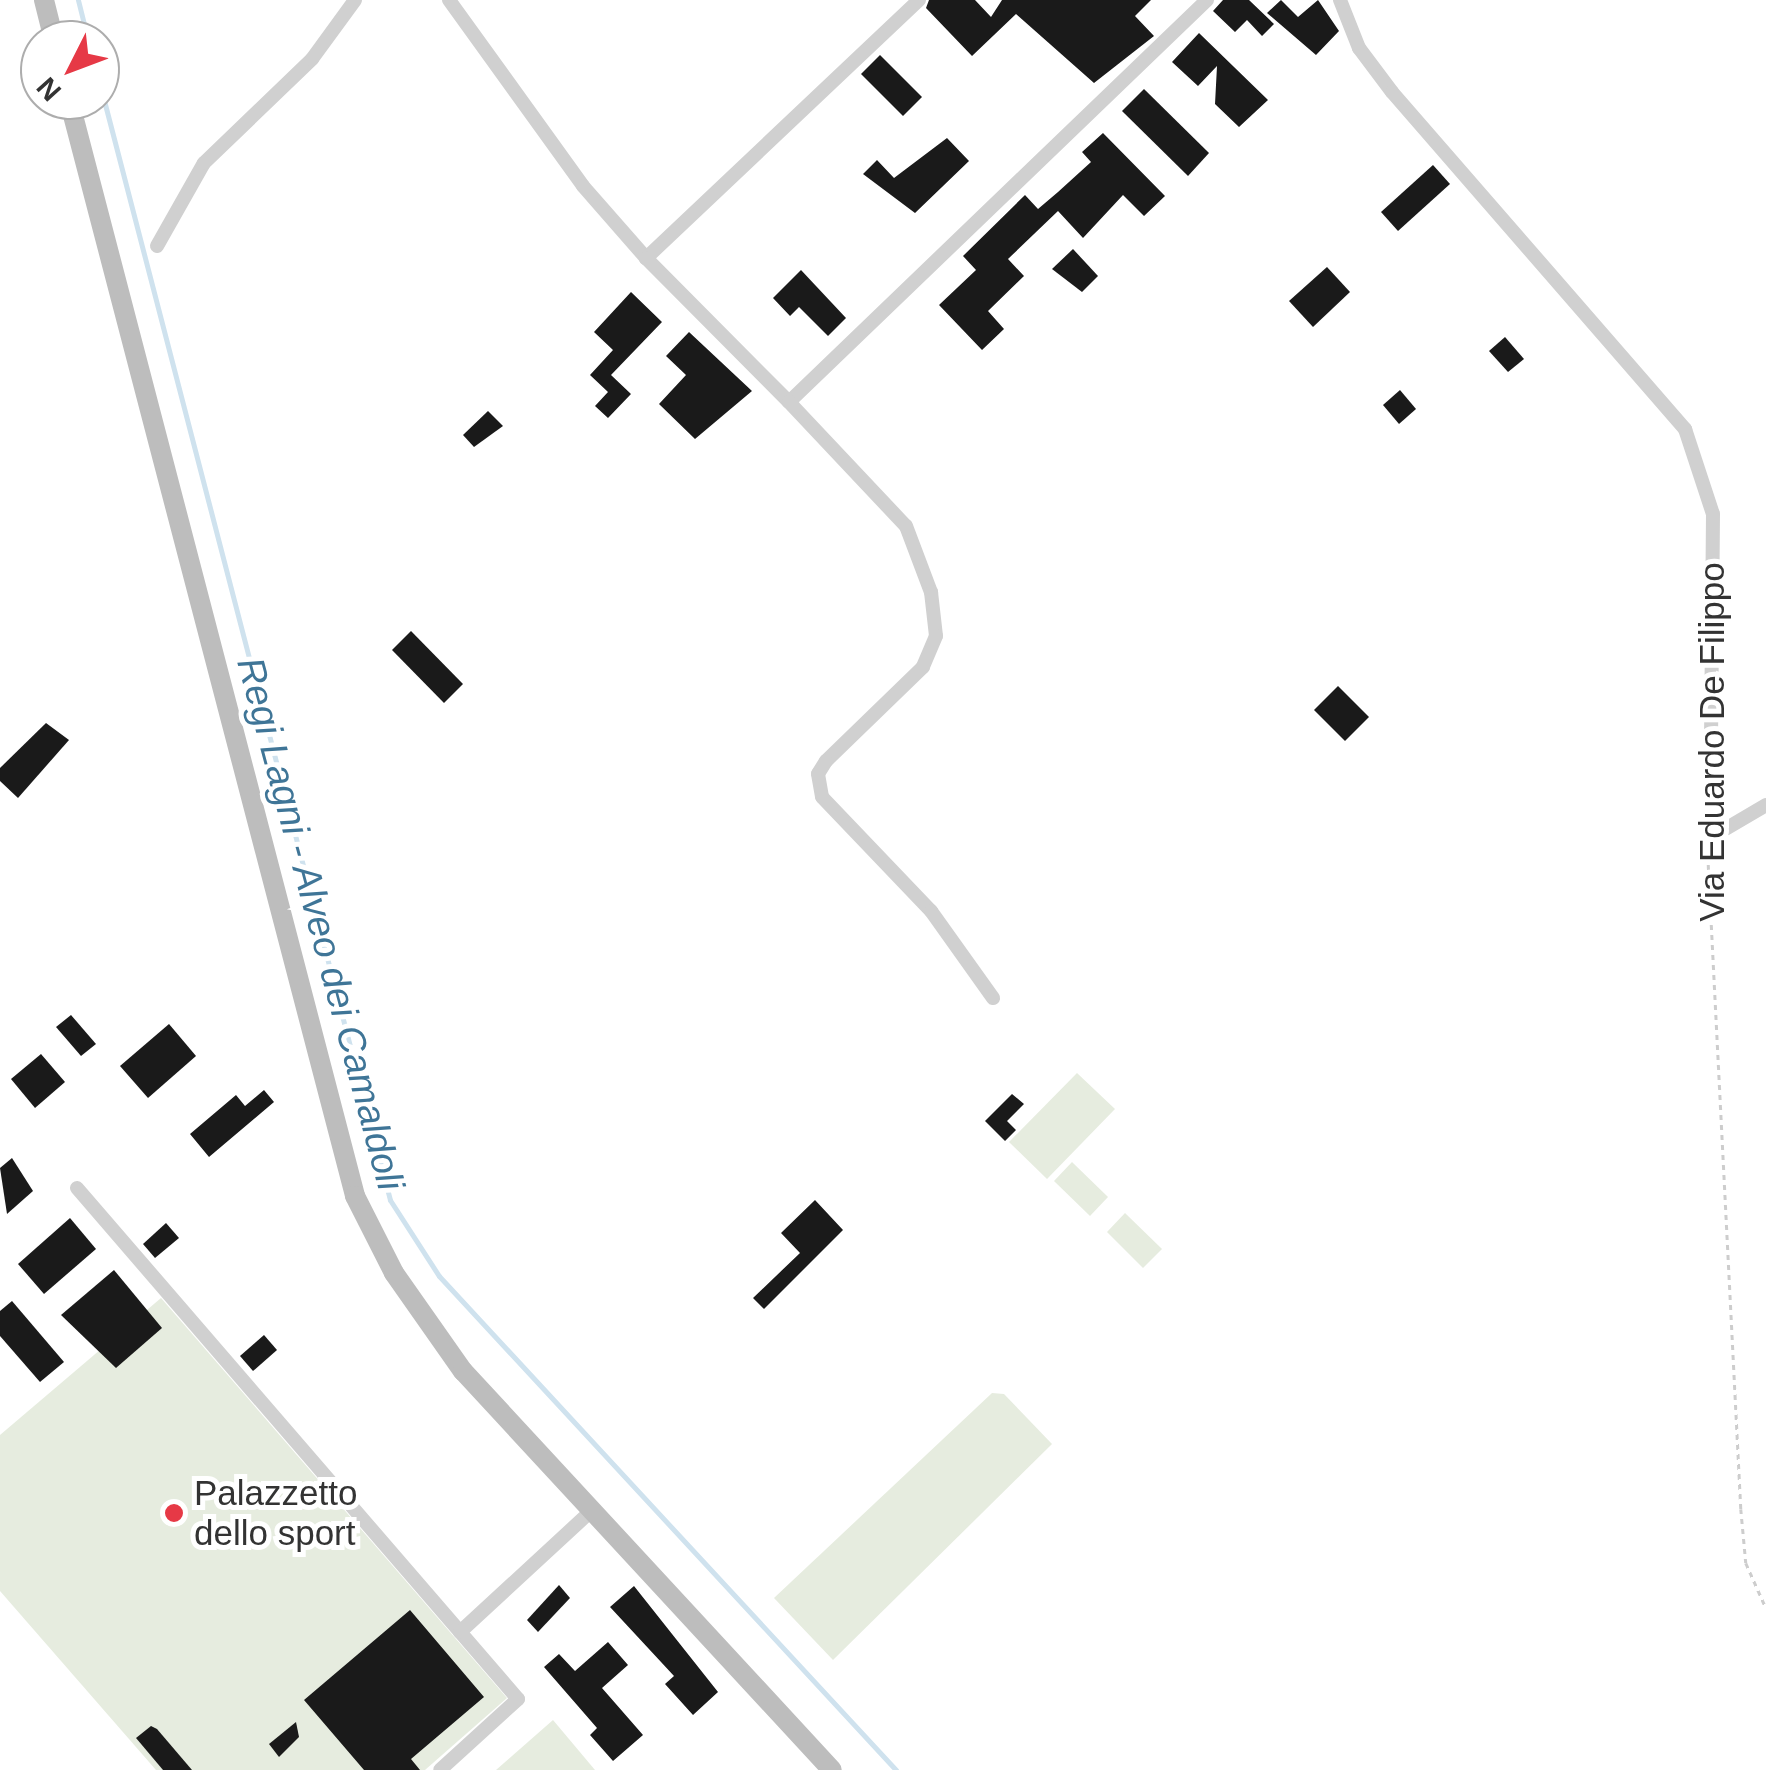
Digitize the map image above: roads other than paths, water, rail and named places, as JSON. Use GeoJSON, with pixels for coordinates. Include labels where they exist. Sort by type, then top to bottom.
{"type":"FeatureCollection","features":[{"type":"Feature","properties":{"kind":"street"},"geometry":{"type":"LineString","coordinates":[[156,246],[204,163],[312,59],[355,0]]}},
{"type":"Feature","properties":{"kind":"street"},"geometry":{"type":"LineString","coordinates":[[449,0],[583,186],[646,258],[906,526],[931,592],[936,636],[923,667],[826,761],[818,785],[931,911],[992,998]]}},
{"type":"Feature","properties":{"kind":"street"},"geometry":{"type":"LineString","coordinates":[[646,258],[919,0]]}},
{"type":"Feature","properties":{"kind":"street"},"geometry":{"type":"LineString","coordinates":[[789,402],[1207,0]]}},
{"type":"Feature","properties":{"kind":"street","name":"Via Eduardo De Filippo"},"geometry":{"type":"LineString","coordinates":[[1340,0],[1360,48],[1392,92],[1664,402],[1703,469],[1713,514],[1710,838],[1766,805]]}},
{"type":"Feature","properties":{"kind":"street"},"geometry":{"type":"LineString","coordinates":[[74,120],[355,1196],[394,1273],[463,1371],[832,1770]]}},
{"type":"Feature","properties":{"kind":"street"},"geometry":{"type":"LineString","coordinates":[[77,1188],[518,1699],[440,1770]]}},
{"type":"Feature","properties":{"kind":"street"},"geometry":{"type":"LineString","coordinates":[[460,1632],[592,1510]]}},
{"type":"Feature","properties":{"kind":"waterway","name":"Regi Lagni - Alveo dei Camaldoli"},"geometry":{"type":"LineString","coordinates":[[78,0],[83,20]]}},
{"type":"Feature","properties":{"kind":"waterway","name":"Regi Lagni - Alveo dei Camaldoli"},"geometry":{"type":"LineString","coordinates":[[109,120],[390,1200],[439,1276],[896,1770]]}},
{"type":"Feature","properties":{"kind":"place","name":"Palazzetto dello sport"},"geometry":{"type":"Point","coordinates":[174,1513]}}]}
